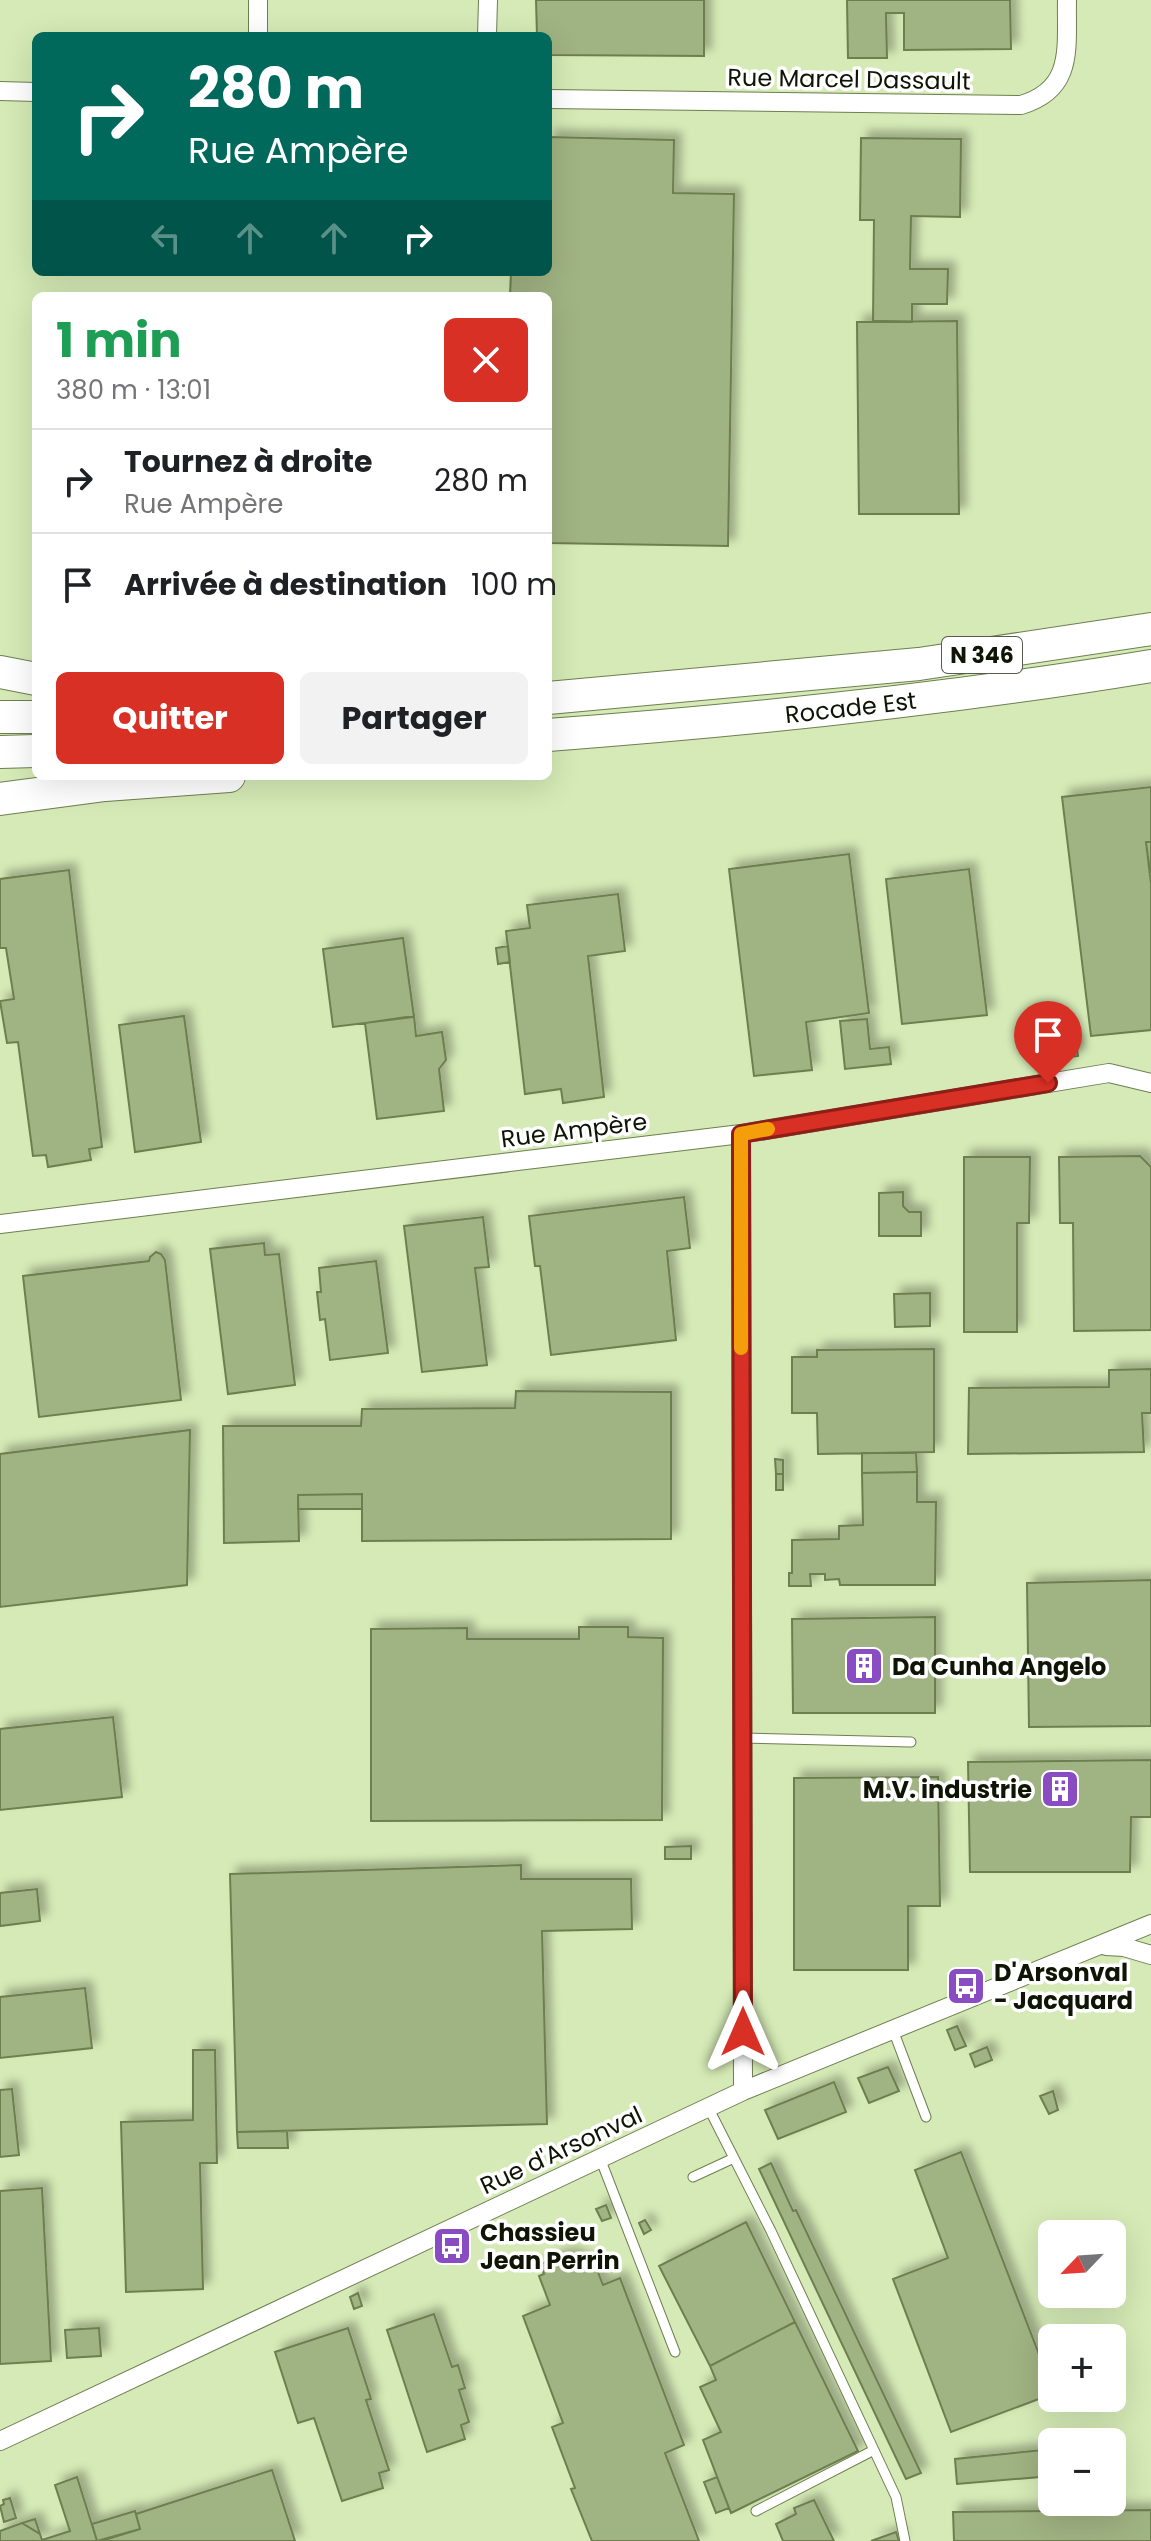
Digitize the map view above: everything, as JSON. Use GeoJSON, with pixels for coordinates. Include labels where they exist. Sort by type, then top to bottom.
{"type":"FeatureCollection","features":[{"type":"Feature","properties":{"kind":"highway","name":"Rocade Est"},"geometry":{"type":"LineString","coordinates":[[552,698],[919,664],[1151,629]]}},
{"type":"Feature","properties":{"kind":"highway","name":"Rocade Est"},"geometry":{"type":"LineString","coordinates":[[552,735],[855,708],[1035,685],[1151,666]]}},
{"type":"Feature","properties":{"kind":"highway"},"geometry":{"type":"LineString","coordinates":[[0,672],[32,678]]}},
{"type":"Feature","properties":{"kind":"highway"},"geometry":{"type":"LineString","coordinates":[[0,717],[32,717]]}},
{"type":"Feature","properties":{"kind":"highway"},"geometry":{"type":"LineString","coordinates":[[0,752],[32,751]]}},
{"type":"Feature","properties":{"kind":"highway"},"geometry":{"type":"LineString","coordinates":[[0,799],[105,785],[174,780]]}},
{"type":"Feature","properties":{"kind":"street"},"geometry":{"type":"LineString","coordinates":[[258,0],[258,32]]}},
{"type":"Feature","properties":{"kind":"street"},"geometry":{"type":"LineString","coordinates":[[487,32],[488,0]]}},
{"type":"Feature","properties":{"kind":"street","name":"Rue Marcel Dassault"},"geometry":{"type":"LineString","coordinates":[[552,99],[1021,105],[1039,100],[1055,85],[1066,65],[1067,0]]}},
{"type":"Feature","properties":{"kind":"street"},"geometry":{"type":"LineString","coordinates":[[0,91],[32,92]]}},
{"type":"Feature","properties":{"kind":"street","name":"Rue Ampère"},"geometry":{"type":"LineString","coordinates":[[0,1224],[741,1134],[1109,1073],[1151,1083]]}},
{"type":"Feature","properties":{"kind":"street"},"geometry":{"type":"LineString","coordinates":[[741,1134],[743,2091]]}},
{"type":"Feature","properties":{"kind":"street","name":"Rue d'Arsonval"},"geometry":{"type":"LineString","coordinates":[[0,2441],[743,2091],[1151,1924]]}},
{"type":"Feature","properties":{"kind":"street"},"geometry":{"type":"LineString","coordinates":[[1103,1946],[1124,1947],[1151,1955]]}},
{"type":"Feature","properties":{"kind":"lane"},"geometry":{"type":"LineString","coordinates":[[742,1738],[911,1742]]}},
{"type":"Feature","properties":{"kind":"lane"},"geometry":{"type":"LineString","coordinates":[[893,2030],[926,2117]]}},
{"type":"Feature","properties":{"kind":"lane"},"geometry":{"type":"LineString","coordinates":[[708,2107],[896,2497],[905,2541]]}},
{"type":"Feature","properties":{"kind":"lane"},"geometry":{"type":"LineString","coordinates":[[600,2158],[675,2352]]}},
{"type":"Feature","properties":{"kind":"lane"},"geometry":{"type":"LineString","coordinates":[[693,2177],[734,2158]]}},
{"type":"Feature","properties":{"kind":"lane"},"geometry":{"type":"LineString","coordinates":[[756,2511],[874,2450]]}},
{"type":"Feature","properties":{"kind":"building"},"geometry":{"type":"Polygon","coordinates":[[[536,0],[704,0],[704,56],[552,55],[552,32],[537,32],[536,0]]]}},
{"type":"Feature","properties":{"kind":"building"},"geometry":{"type":"Polygon","coordinates":[[[847,0],[1010,0],[1011,49],[904,50],[904,13],[886,13],[887,58],[848,58],[847,0]]]}},
{"type":"Feature","properties":{"kind":"building"},"geometry":{"type":"Polygon","coordinates":[[[552,137],[674,140],[673,193],[734,194],[728,546],[552,543],[552,292],[510,292],[511,276],[552,276],[552,137]]]}},
{"type":"Feature","properties":{"kind":"building"},"geometry":{"type":"Polygon","coordinates":[[[861,138],[961,139],[960,217],[911,216],[910,269],[948,269],[947,304],[912,304],[912,322],[873,321],[874,220],[860,220],[861,138]]]}},
{"type":"Feature","properties":{"kind":"building"},"geometry":{"type":"Polygon","coordinates":[[[957,321],[959,514],[859,514],[857,322],[957,321]]]}},
{"type":"Feature","properties":{"kind":"building"},"geometry":{"type":"Polygon","coordinates":[[[1151,787],[1151,842],[1146,842],[1151,884],[1151,1030],[1091,1036],[1062,797],[1151,787]]]}},
{"type":"Feature","properties":{"kind":"building"},"geometry":{"type":"Polygon","coordinates":[[[1146,842],[1151,842],[1151,872],[1150,872],[1146,842]]]}},
{"type":"Feature","properties":{"kind":"building"},"geometry":{"type":"Polygon","coordinates":[[[849,854],[869,1013],[806,1022],[812,1070],[754,1076],[729,869],[849,854]]]}},
{"type":"Feature","properties":{"kind":"building"},"geometry":{"type":"Polygon","coordinates":[[[969,869],[987,1015],[902,1024],[886,879],[969,869]]]}},
{"type":"Feature","properties":{"kind":"building"},"geometry":{"type":"Polygon","coordinates":[[[69,870],[102,1147],[89,1149],[91,1160],[48,1167],[46,1155],[33,1156],[18,1042],[7,1043],[0,1001],[14,999],[6,948],[0,948],[0,879],[69,870]]]}},
{"type":"Feature","properties":{"kind":"building"},"geometry":{"type":"Polygon","coordinates":[[[618,894],[625,951],[588,956],[604,1097],[563,1103],[561,1089],[525,1094],[506,931],[530,928],[527,905],[618,894]]]}},
{"type":"Feature","properties":{"kind":"building"},"geometry":{"type":"Polygon","coordinates":[[[403,938],[414,1017],[333,1027],[323,949],[403,938]]]}},
{"type":"Feature","properties":{"kind":"building"},"geometry":{"type":"Polygon","coordinates":[[[508,946],[510,962],[498,964],[496,948],[508,946]]]}},
{"type":"Feature","properties":{"kind":"building"},"geometry":{"type":"Polygon","coordinates":[[[184,1016],[201,1142],[135,1152],[119,1025],[184,1016]]]}},
{"type":"Feature","properties":{"kind":"building"},"geometry":{"type":"Polygon","coordinates":[[[414,1016],[416,1036],[442,1032],[446,1060],[439,1069],[444,1111],[377,1119],[365,1023],[414,1016]]]}},
{"type":"Feature","properties":{"kind":"building"},"geometry":{"type":"Polygon","coordinates":[[[867,1019],[870,1049],[889,1047],[891,1064],[845,1069],[840,1021],[867,1019]]]}},
{"type":"Feature","properties":{"kind":"building"},"geometry":{"type":"Polygon","coordinates":[[[1076,1041],[1078,1056],[1070,1057],[1068,1042],[1076,1041]]]}},
{"type":"Feature","properties":{"kind":"building"},"geometry":{"type":"Polygon","coordinates":[[[1140,1156],[1151,1167],[1151,1330],[1074,1331],[1073,1223],[1060,1223],[1059,1157],[1140,1156]]]}},
{"type":"Feature","properties":{"kind":"building"},"geometry":{"type":"Polygon","coordinates":[[[964,1157],[1030,1157],[1029,1223],[1017,1223],[1017,1332],[964,1332],[964,1157]]]}},
{"type":"Feature","properties":{"kind":"building"},"geometry":{"type":"Polygon","coordinates":[[[903,1192],[903,1206],[909,1212],[921,1212],[921,1236],[879,1236],[879,1193],[903,1192]]]}},
{"type":"Feature","properties":{"kind":"building"},"geometry":{"type":"Polygon","coordinates":[[[684,1197],[690,1248],[667,1251],[676,1340],[551,1355],[540,1266],[535,1266],[529,1216],[684,1197]]]}},
{"type":"Feature","properties":{"kind":"building"},"geometry":{"type":"Polygon","coordinates":[[[483,1217],[489,1267],[475,1268],[487,1365],[422,1372],[404,1226],[483,1217]]]}},
{"type":"Feature","properties":{"kind":"building"},"geometry":{"type":"Polygon","coordinates":[[[264,1243],[265,1255],[279,1254],[295,1385],[228,1394],[210,1249],[264,1243]]]}},
{"type":"Feature","properties":{"kind":"building"},"geometry":{"type":"Polygon","coordinates":[[[156,1252],[165,1260],[181,1400],[39,1417],[23,1276],[149,1261],[156,1252]]]}},
{"type":"Feature","properties":{"kind":"building"},"geometry":{"type":"Polygon","coordinates":[[[376,1261],[388,1353],[330,1360],[325,1319],[320,1320],[317,1292],[321,1292],[319,1268],[376,1261]]]}},
{"type":"Feature","properties":{"kind":"building"},"geometry":{"type":"Polygon","coordinates":[[[930,1293],[930,1326],[895,1327],[894,1294],[930,1293]]]}},
{"type":"Feature","properties":{"kind":"building"},"geometry":{"type":"Polygon","coordinates":[[[934,1349],[934,1452],[818,1454],[817,1413],[792,1413],[792,1357],[817,1357],[817,1350],[934,1349]]]}},
{"type":"Feature","properties":{"kind":"building"},"geometry":{"type":"Polygon","coordinates":[[[1151,1369],[1151,1413],[1142,1413],[1144,1452],[968,1454],[969,1388],[1109,1387],[1109,1370],[1151,1369]]]}},
{"type":"Feature","properties":{"kind":"building"},"geometry":{"type":"Polygon","coordinates":[[[516,1391],[671,1392],[671,1539],[362,1541],[362,1494],[298,1495],[299,1541],[224,1543],[223,1426],[361,1426],[362,1409],[515,1408],[516,1391]]]}},
{"type":"Feature","properties":{"kind":"building"},"geometry":{"type":"Polygon","coordinates":[[[190,1430],[187,1585],[0,1607],[0,1454],[190,1430]]]}},
{"type":"Feature","properties":{"kind":"building"},"geometry":{"type":"Polygon","coordinates":[[[862,1453],[916,1453],[917,1472],[862,1473],[862,1453]]]}},
{"type":"Feature","properties":{"kind":"building"},"geometry":{"type":"Polygon","coordinates":[[[775,1459],[783,1460],[783,1474],[776,1474],[775,1459]]]}},
{"type":"Feature","properties":{"kind":"building"},"geometry":{"type":"Polygon","coordinates":[[[917,1472],[917,1502],[936,1502],[935,1585],[840,1585],[839,1579],[825,1580],[825,1574],[810,1574],[811,1586],[789,1586],[792,1540],[839,1539],[839,1526],[863,1525],[862,1473],[917,1472]]]}},
{"type":"Feature","properties":{"kind":"building"},"geometry":{"type":"Polygon","coordinates":[[[776,1474],[783,1474],[783,1490],[776,1490],[776,1474]]]}},
{"type":"Feature","properties":{"kind":"building"},"geometry":{"type":"Polygon","coordinates":[[[362,1494],[362,1509],[298,1509],[298,1495],[362,1494]]]}},
{"type":"Feature","properties":{"kind":"building"},"geometry":{"type":"Polygon","coordinates":[[[1151,1580],[1151,1726],[1029,1727],[1027,1583],[1151,1580]]]}},
{"type":"Feature","properties":{"kind":"building","name":"Da Cunha Angelo"},"geometry":{"type":"Polygon","coordinates":[[[935,1617],[935,1713],[793,1713],[792,1619],[935,1617]]]}},
{"type":"Feature","properties":{"kind":"building"},"geometry":{"type":"Polygon","coordinates":[[[579,1627],[628,1627],[628,1637],[663,1638],[662,1820],[371,1821],[371,1629],[467,1628],[467,1639],[579,1639],[579,1627]]]}},
{"type":"Feature","properties":{"kind":"building"},"geometry":{"type":"Polygon","coordinates":[[[113,1717],[122,1797],[0,1810],[0,1729],[113,1717]]]}},
{"type":"Feature","properties":{"kind":"building","name":"M.V. industrie"},"geometry":{"type":"Polygon","coordinates":[[[1151,1760],[1151,1817],[1131,1817],[1130,1872],[970,1872],[968,1762],[1151,1760]]]}},
{"type":"Feature","properties":{"kind":"building"},"geometry":{"type":"Polygon","coordinates":[[[938,1777],[940,1906],[908,1906],[908,1970],[794,1970],[794,1778],[938,1777]]]}},
{"type":"Feature","properties":{"kind":"building"},"geometry":{"type":"Polygon","coordinates":[[[691,1846],[691,1859],[665,1859],[665,1847],[691,1846]]]}},
{"type":"Feature","properties":{"kind":"building"},"geometry":{"type":"Polygon","coordinates":[[[521,1865],[521,1879],[631,1879],[632,1929],[542,1931],[547,2124],[237,2132],[230,1874],[521,1865]]]}},
{"type":"Feature","properties":{"kind":"building"},"geometry":{"type":"Polygon","coordinates":[[[37,1889],[40,1921],[0,1926],[0,1893],[37,1889]]]}},
{"type":"Feature","properties":{"kind":"building"},"geometry":{"type":"Polygon","coordinates":[[[85,1988],[92,2048],[0,2058],[0,1997],[85,1988]]]}},
{"type":"Feature","properties":{"kind":"building"},"geometry":{"type":"Polygon","coordinates":[[[957,2026],[966,2046],[955,2050],[947,2030],[957,2026]]]}},
{"type":"Feature","properties":{"kind":"building"},"geometry":{"type":"Polygon","coordinates":[[[987,2047],[992,2060],[975,2067],[970,2054],[987,2047]]]}},
{"type":"Feature","properties":{"kind":"building"},"geometry":{"type":"Polygon","coordinates":[[[193,2050],[215,2050],[217,2163],[200,2163],[203,2289],[126,2292],[121,2122],[193,2120],[193,2050]]]}},
{"type":"Feature","properties":{"kind":"building"},"geometry":{"type":"Polygon","coordinates":[[[888,2067],[899,2091],[869,2103],[858,2078],[888,2067]]]}},
{"type":"Feature","properties":{"kind":"building"},"geometry":{"type":"Polygon","coordinates":[[[834,2082],[846,2112],[778,2139],[765,2110],[834,2082]]]}},
{"type":"Feature","properties":{"kind":"building"},"geometry":{"type":"Polygon","coordinates":[[[12,2089],[19,2155],[0,2157],[0,2090],[12,2089]]]}},
{"type":"Feature","properties":{"kind":"building"},"geometry":{"type":"Polygon","coordinates":[[[1053,2091],[1058,2110],[1049,2114],[1040,2096],[1053,2091]]]}},
{"type":"Feature","properties":{"kind":"building"},"geometry":{"type":"Polygon","coordinates":[[[287,2131],[288,2148],[238,2148],[237,2132],[287,2131]]]}},
{"type":"Feature","properties":{"kind":"building"},"geometry":{"type":"Polygon","coordinates":[[[961,2152],[1038,2352],[1038,2399],[951,2432],[893,2279],[948,2258],[915,2170],[961,2152]]]}},
{"type":"Feature","properties":{"kind":"building"},"geometry":{"type":"Polygon","coordinates":[[[771,2163],[921,2473],[906,2479],[759,2169],[771,2163]]]}},
{"type":"Feature","properties":{"kind":"building"},"geometry":{"type":"Polygon","coordinates":[[[42,2188],[51,2361],[0,2364],[0,2191],[42,2188]]]}},
{"type":"Feature","properties":{"kind":"building"},"geometry":{"type":"Polygon","coordinates":[[[606,2205],[611,2218],[602,2221],[596,2209],[606,2205]]]}},
{"type":"Feature","properties":{"kind":"building"},"geometry":{"type":"Polygon","coordinates":[[[645,2220],[651,2230],[644,2234],[639,2223],[645,2220]]]}},
{"type":"Feature","properties":{"kind":"building"},"geometry":{"type":"Polygon","coordinates":[[[746,2222],[795,2322],[710,2366],[659,2266],[746,2222]]]}},
{"type":"Feature","properties":{"kind":"building"},"geometry":{"type":"Polygon","coordinates":[[[568,2254],[596,2267],[603,2285],[620,2278],[684,2445],[665,2453],[699,2541],[592,2541],[571,2489],[575,2488],[552,2427],[563,2423],[523,2316],[550,2305],[539,2276],[544,2274],[540,2264],[568,2254]]]}},
{"type":"Feature","properties":{"kind":"building"},"geometry":{"type":"Polygon","coordinates":[[[358,2293],[362,2306],[354,2309],[350,2297],[358,2293]]]}},
{"type":"Feature","properties":{"kind":"building"},"geometry":{"type":"Polygon","coordinates":[[[434,2314],[452,2367],[458,2365],[465,2388],[459,2390],[469,2422],[461,2425],[465,2439],[427,2452],[387,2330],[434,2314]]]}},
{"type":"Feature","properties":{"kind":"building"},"geometry":{"type":"Polygon","coordinates":[[[795,2322],[858,2451],[731,2513],[703,2440],[721,2432],[700,2387],[716,2380],[710,2366],[795,2322]]]}},
{"type":"Feature","properties":{"kind":"building"},"geometry":{"type":"Polygon","coordinates":[[[99,2328],[101,2356],[67,2358],[65,2330],[99,2328]]]}},
{"type":"Feature","properties":{"kind":"building"},"geometry":{"type":"Polygon","coordinates":[[[348,2328],[371,2399],[366,2400],[389,2470],[379,2473],[383,2488],[342,2501],[314,2418],[298,2423],[275,2352],[348,2328]]]}},
{"type":"Feature","properties":{"kind":"building"},"geometry":{"type":"Polygon","coordinates":[[[1038,2450],[1038,2477],[957,2484],[955,2459],[1038,2450]]]}},
{"type":"Feature","properties":{"kind":"building"},"geometry":{"type":"Polygon","coordinates":[[[272,2470],[295,2541],[101,2541],[140,2529],[136,2514],[272,2470]]]}},
{"type":"Feature","properties":{"kind":"building"},"geometry":{"type":"Polygon","coordinates":[[[77,2477],[97,2541],[0,2541],[0,2531],[22,2523],[40,2534],[42,2540],[70,2531],[55,2485],[77,2477]]]}},
{"type":"Feature","properties":{"kind":"building"},"geometry":{"type":"Polygon","coordinates":[[[717,2477],[729,2508],[716,2513],[704,2482],[717,2477]]]}},
{"type":"Feature","properties":{"kind":"building"},"geometry":{"type":"Polygon","coordinates":[[[10,2498],[16,2518],[4,2522],[0,2506],[4,2504],[3,2500],[10,2498]]]}},
{"type":"Feature","properties":{"kind":"building"},"geometry":{"type":"Polygon","coordinates":[[[814,2500],[834,2541],[783,2541],[776,2524],[796,2514],[794,2508],[814,2500]]]}},
{"type":"Feature","properties":{"kind":"building"},"geometry":{"type":"Polygon","coordinates":[[[1126,2510],[1151,2510],[1151,2541],[954,2541],[953,2512],[1038,2511],[1038,2516],[1126,2516],[1126,2510]]]}},
{"type":"Feature","properties":{"kind":"building"},"geometry":{"type":"Polygon","coordinates":[[[135,2511],[140,2529],[97,2541],[92,2524],[135,2511]]]}},
{"type":"Feature","properties":{"kind":"building"},"geometry":{"type":"Polygon","coordinates":[[[35,2519],[40,2534],[22,2523],[35,2519]]]}},
{"type":"Feature","properties":{"kind":"building"},"geometry":{"type":"Polygon","coordinates":[[[896,2532],[899,2541],[871,2541],[896,2532]]]}},
{"type":"Feature","properties":{"kind":"slow traffic"},"geometry":{"type":"LineString","coordinates":[[741,1348],[741,1134],[768,1129]]}},
{"type":"Feature","properties":{"kind":"place","name":"Da Cunha Angelo"},"geometry":{"type":"Point","coordinates":[864,1666]}},
{"type":"Feature","properties":{"kind":"place","name":"M.V. industrie"},"geometry":{"type":"Point","coordinates":[1060,1789]}},
{"type":"Feature","properties":{"kind":"place","name":"D'Arsonval - Jacquard"},"geometry":{"type":"Point","coordinates":[966,1986]}},
{"type":"Feature","properties":{"kind":"place","name":"Chassieu Jean Perrin"},"geometry":{"type":"Point","coordinates":[452,2246]}},
{"type":"Feature","properties":{"kind":"route"},"geometry":{"type":"LineString","coordinates":[[743,2032],[741,1134],[1048,1083]]}}]}
